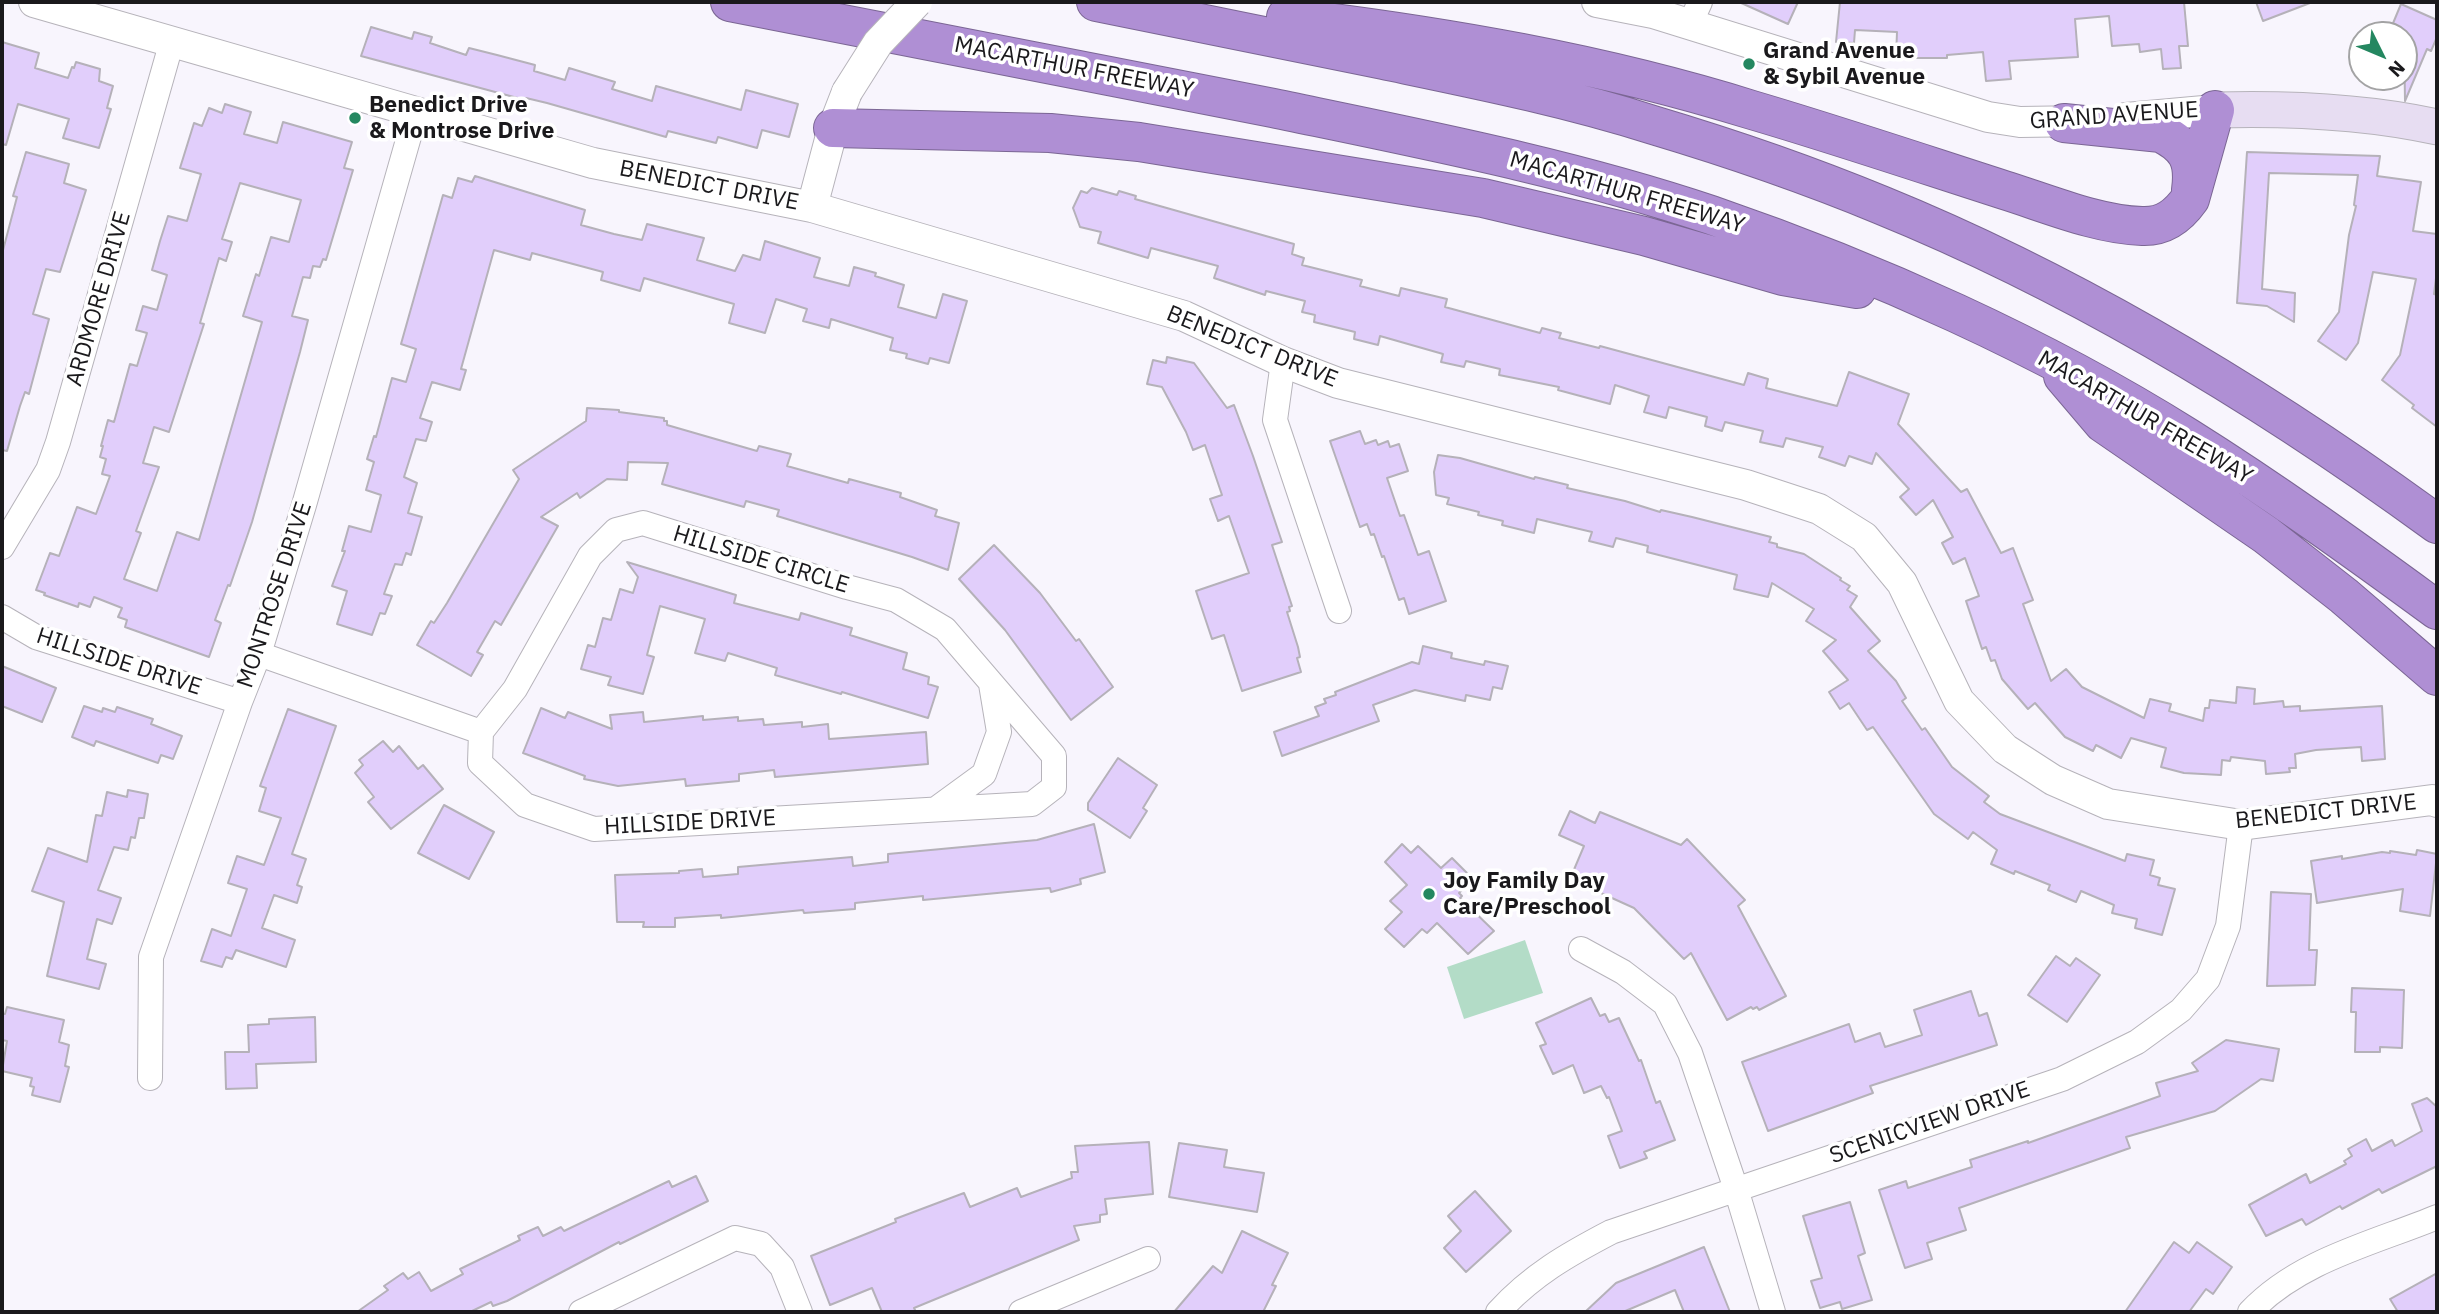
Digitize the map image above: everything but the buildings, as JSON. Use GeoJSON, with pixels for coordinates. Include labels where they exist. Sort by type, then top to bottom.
{"type":"FeatureCollection","features":[{"type":"Feature","properties":{"kind":"highway","name":"MACARTHUR FREEWAY"},"geometry":{"type":"LineString","coordinates":[[730,2],[996,52],[1472,149],[1552,168],[1712,215],[1854,269],[2048,359],[2185,436],[2308,517],[2437,610]]}},
{"type":"Feature","properties":{"kind":"highway"},"geometry":{"type":"LineString","coordinates":[[1096,2],[1488,82],[1568,101],[1720,146],[1858,196],[2025,270],[2155,339],[2284,417],[2437,524]]}},
{"type":"Feature","properties":{"kind":"highway"},"geometry":{"type":"LineString","coordinates":[[1156,2],[1424,35],[1637,78],[1751,109],[2064,209],[2121,223],[2155,226],[2169,221],[2181,212],[2190,199],[2214,110]]}},
{"type":"Feature","properties":{"kind":"highway"},"geometry":{"type":"LineString","coordinates":[[2064,123],[2161,133],[2174,139],[2185,150],[2191,164],[2190,199]]}},
{"type":"Feature","properties":{"kind":"highway"},"geometry":{"type":"LineString","coordinates":[[833,128],[1050,133],[1219,154],[1483,198],[1644,236],[1783,276],[1930,302]]}},
{"type":"Feature","properties":{"kind":"highway"},"geometry":{"type":"LineString","coordinates":[[2048,359],[2103,423],[2266,535],[2344,596],[2437,676]]}},
{"type":"Feature","properties":{"kind":"main road","name":"GRAND AVENUE"},"geometry":{"type":"LineString","coordinates":[[2214,110],[2333,112],[2437,127]]}},
{"type":"Feature","properties":{"kind":"street","name":"BENEDICT DRIVE"},"geometry":{"type":"LineString","coordinates":[[34,2],[593,163],[812,207],[1184,316],[1283,362],[1338,383],[1746,485],[1819,509],[1864,537],[1902,583],[1959,701],[2005,749],[2053,780],[2108,804],[2241,825],[2432,800],[2437,802]]}},
{"type":"Feature","properties":{"kind":"street"},"geometry":{"type":"LineString","coordinates":[[812,207],[833,128],[847,92],[878,43],[917,2]]}},
{"type":"Feature","properties":{"kind":"street","name":"GRAND AVENUE"},"geometry":{"type":"LineString","coordinates":[[1597,2],[1653,13],[1695,13],[1988,117],[2020,122],[2064,123],[2214,110]]}},
{"type":"Feature","properties":{"kind":"street","name":"ARDMORE DRIVE"},"geometry":{"type":"LineString","coordinates":[[2,547],[48,470],[58,442],[172,41]]}},
{"type":"Feature","properties":{"kind":"street","name":"MONTROSE DRIVE"},"geometry":{"type":"LineString","coordinates":[[150,1079],[151,957],[259,654],[416,112]]}},
{"type":"Feature","properties":{"kind":"street"},"geometry":{"type":"LineString","coordinates":[[1283,362],[1275,420],[1339,611]]}},
{"type":"Feature","properties":{"kind":"street","name":"HILLSIDE CIRCLE"},"geometry":{"type":"LineString","coordinates":[[481,732],[514,689],[590,556],[616,530],[643,523],[846,587],[896,600],[945,629],[1054,756],[1054,787]]}},
{"type":"Feature","properties":{"kind":"street","name":"HILLSIDE DRIVE"},"geometry":{"type":"LineString","coordinates":[[2,617],[36,637],[240,702]]}},
{"type":"Feature","properties":{"kind":"street"},"geometry":{"type":"LineString","coordinates":[[259,654],[481,732]]}},
{"type":"Feature","properties":{"kind":"street"},"geometry":{"type":"LineString","coordinates":[[936,809],[984,774],[999,732],[991,684]]}},
{"type":"Feature","properties":{"kind":"street","name":"HILLSIDE DRIVE"},"geometry":{"type":"LineString","coordinates":[[481,732],[480,763],[525,805],[594,829],[1032,804],[1054,787]]}},
{"type":"Feature","properties":{"kind":"street","name":"SCENICVIEW DRIVE"},"geometry":{"type":"LineString","coordinates":[[1498,1312],[1516,1292],[1561,1258],[1611,1232],[2062,1079],[2137,1042],[2181,1010],[2208,979],[2228,926],[2241,825]]}},
{"type":"Feature","properties":{"kind":"street"},"geometry":{"type":"LineString","coordinates":[[1581,949],[1623,972],[1665,1004],[1690,1053],[1736,1189],[1773,1312]]}},
{"type":"Feature","properties":{"kind":"street"},"geometry":{"type":"LineString","coordinates":[[2250,1312],[2293,1277],[2386,1235],[2437,1217]]}},
{"type":"Feature","properties":{"kind":"street"},"geometry":{"type":"LineString","coordinates":[[581,1312],[735,1238],[761,1244],[782,1266],[800,1312]]}},
{"type":"Feature","properties":{"kind":"street"},"geometry":{"type":"LineString","coordinates":[[1021,1312],[1148,1259]]}},
{"type":"Feature","properties":{"kind":"green space"},"geometry":{"type":"Polygon","coordinates":[[[1525,940],[1543,993],[1464,1019],[1447,967],[1525,940]]]}},
{"type":"Feature","properties":{"kind":"place","name":"Grand Avenue & Sybil Avenue"},"geometry":{"type":"Point","coordinates":[1749,64]}},
{"type":"Feature","properties":{"kind":"place","name":"Benedict Drive & Montrose Drive"},"geometry":{"type":"Point","coordinates":[355,118]}},
{"type":"Feature","properties":{"kind":"place","name":"Joy Family Day Care/Preschool"},"geometry":{"type":"Point","coordinates":[1429,894]}}]}
